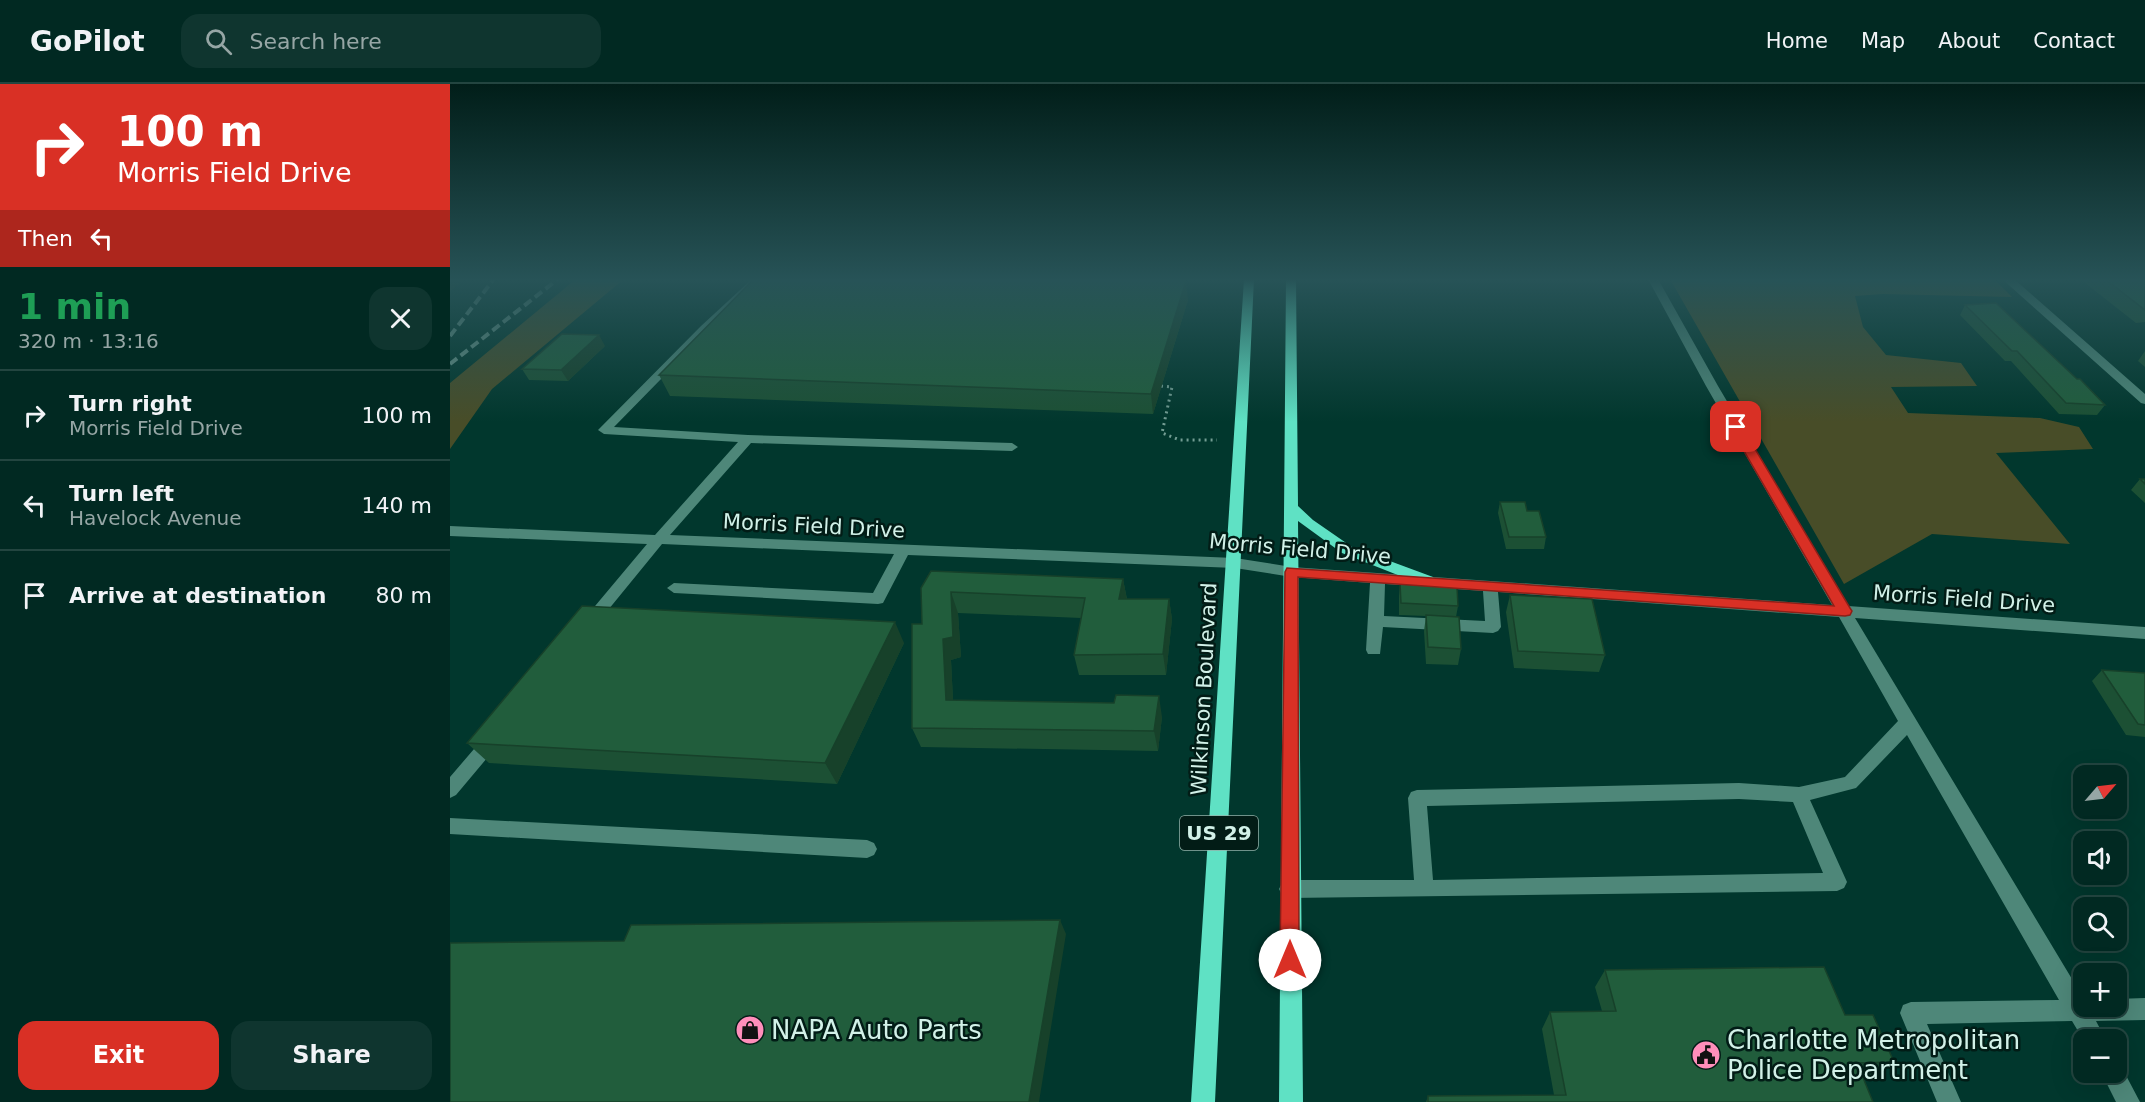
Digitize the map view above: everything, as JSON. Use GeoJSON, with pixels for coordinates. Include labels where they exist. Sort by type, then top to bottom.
{"type":"FeatureCollection","features":[{"type":"Feature","properties":{"kind":"main road","name":"Wilkinson Boulevard"},"geometry":{"type":"LineString","coordinates":[[1203,1102],[1247,327]]}},
{"type":"Feature","properties":{"kind":"main road"},"geometry":{"type":"LineString","coordinates":[[1291,327],[1292,572],[1289,889],[1291,1102]]}},
{"type":"Feature","properties":{"kind":"main road"},"geometry":{"type":"LineString","coordinates":[[1291,507],[1308,523],[1347,550],[1428,580]]}},
{"type":"Feature","properties":{"kind":"street"},"geometry":{"type":"LineString","coordinates":[[707,327],[604,430],[748,439],[1012,447]]}},
{"type":"Feature","properties":{"kind":"street"},"geometry":{"type":"LineString","coordinates":[[1679,327],[1908,723],[2073,999]]}},
{"type":"Feature","properties":{"kind":"street"},"geometry":{"type":"LineString","coordinates":[[2061,327],[2145,400]]}},
{"type":"Feature","properties":{"kind":"street"},"geometry":{"type":"LineString","coordinates":[[578,637],[659,539],[748,439]]}},
{"type":"Feature","properties":{"kind":"street","name":"Morris Field Drive"},"geometry":{"type":"LineString","coordinates":[[450,531],[1235,563],[1292,572],[2145,633]]}},
{"type":"Feature","properties":{"kind":"street"},"geometry":{"type":"LineString","coordinates":[[674,588],[878,599],[903,551]]}},
{"type":"Feature","properties":{"kind":"street"},"geometry":{"type":"LineString","coordinates":[[1374,650],[1378,577]]}},
{"type":"Feature","properties":{"kind":"street"},"geometry":{"type":"LineString","coordinates":[[1375,621],[1493,627],[1490,586]]}},
{"type":"Feature","properties":{"kind":"street"},"geometry":{"type":"LineString","coordinates":[[1424,889],[1417,798],[1739,791],[1799,795],[1850,783],[1908,723]]}},
{"type":"Feature","properties":{"kind":"street"},"geometry":{"type":"LineString","coordinates":[[450,790],[502,727]]}},
{"type":"Feature","properties":{"kind":"street"},"geometry":{"type":"LineString","coordinates":[[1289,889],[1837,882],[1799,795]]}},
{"type":"Feature","properties":{"kind":"street"},"geometry":{"type":"LineString","coordinates":[[450,826],[867,849]]}},
{"type":"Feature","properties":{"kind":"street"},"geometry":{"type":"LineString","coordinates":[[2127,1010],[2145,1009]]}},
{"type":"Feature","properties":{"kind":"street"},"geometry":{"type":"LineString","coordinates":[[1949,1102],[1911,1013],[2073,1011]]}},
{"type":"Feature","properties":{"kind":"street"},"geometry":{"type":"LineString","coordinates":[[2118,1083],[2128,1102]]}},
{"type":"Feature","properties":{"kind":"path"},"geometry":{"type":"LineString","coordinates":[[1161,386],[1172,387],[1161,433],[1180,440],[1217,440]]}},
{"type":"Feature","properties":{"kind":"green space"},"geometry":{"type":"Polygon","coordinates":[[[518,327],[567,327],[492,389],[450,449],[450,383],[518,327]]]}},
{"type":"Feature","properties":{"kind":"green space"},"geometry":{"type":"Polygon","coordinates":[[[1697,327],[1863,327],[1886,355],[1961,363],[1977,386],[1891,387],[1908,413],[2040,418],[2079,427],[2093,449],[1996,453],[2070,544],[1932,534],[1844,584],[1697,327]]]}},
{"type":"Feature","properties":{"kind":"building"},"geometry":{"type":"Polygon","coordinates":[[[707,327],[1172,327],[1151,394],[659,375],[707,327]]]}},
{"type":"Feature","properties":{"kind":"building"},"geometry":{"type":"Polygon","coordinates":[[[1987,327],[2021,327],[2077,379],[2080,379],[2105,405],[2066,403],[2017,351],[2012,351],[1987,327]]]}},
{"type":"Feature","properties":{"kind":"building"},"geometry":{"type":"Polygon","coordinates":[[[562,334],[599,335],[561,370],[522,369],[562,334]]]}},
{"type":"Feature","properties":{"kind":"building"},"geometry":{"type":"Polygon","coordinates":[[[1500,502],[1525,502],[1527,511],[1539,511],[1546,537],[1509,537],[1500,502]]]}},
{"type":"Feature","properties":{"kind":"building"},"geometry":{"type":"Polygon","coordinates":[[[931,571],[1123,579],[1119,599],[1169,599],[1163,654],[1074,655],[1085,598],[951,592],[953,637],[943,639],[946,700],[1114,703],[1116,695],[1159,696],[1154,731],[912,728],[912,624],[922,624],[921,588],[931,571]]]}},
{"type":"Feature","properties":{"kind":"building"},"geometry":{"type":"Polygon","coordinates":[[[1400,584],[1457,587],[1458,606],[1401,603],[1400,584]]]}},
{"type":"Feature","properties":{"kind":"building"},"geometry":{"type":"Polygon","coordinates":[[[1510,595],[1592,599],[1605,655],[1518,651],[1510,595]]]}},
{"type":"Feature","properties":{"kind":"building"},"geometry":{"type":"Polygon","coordinates":[[[582,606],[895,622],[825,763],[467,743],[582,606]]]}},
{"type":"Feature","properties":{"kind":"building"},"geometry":{"type":"Polygon","coordinates":[[[1426,615],[1459,617],[1461,649],[1428,647],[1426,615]]]}},
{"type":"Feature","properties":{"kind":"building"},"geometry":{"type":"Polygon","coordinates":[[[2102,670],[2145,673],[2145,725],[2138,724],[2102,670]]]}},
{"type":"Feature","properties":{"kind":"building","name":"NAPA Auto Parts"},"geometry":{"type":"Polygon","coordinates":[[[1060,920],[1029,1102],[450,1102],[450,943],[624,941],[631,925],[1060,920]]]}},
{"type":"Feature","properties":{"kind":"building","name":"Charlotte Metropolitan Police Department"},"geometry":{"type":"Polygon","coordinates":[[[1824,967],[1845,1015],[1873,1015],[1894,1062],[1857,1063],[1873,1102],[1428,1102],[1428,1096],[1566,1095],[1550,1012],[1616,1011],[1605,970],[1824,967]]]}},
{"type":"Feature","properties":{"kind":"railway"},"geometry":{"type":"LineString","coordinates":[[450,336],[457,327]]}},
{"type":"Feature","properties":{"kind":"railway"},"geometry":{"type":"LineString","coordinates":[[450,364],[498,327]]}},
{"type":"Feature","properties":{"kind":"place","name":"NAPA Auto Parts"},"geometry":{"type":"Point","coordinates":[750,1030]}},
{"type":"Feature","properties":{"kind":"place","name":"Charlotte Metropolitan Police Department"},"geometry":{"type":"Point","coordinates":[1706,1055]}},
{"type":"Feature","properties":{"kind":"route"},"geometry":{"type":"LineString","coordinates":[[1290,960],[1292,572],[1845,611],[1736,427]]}}]}
